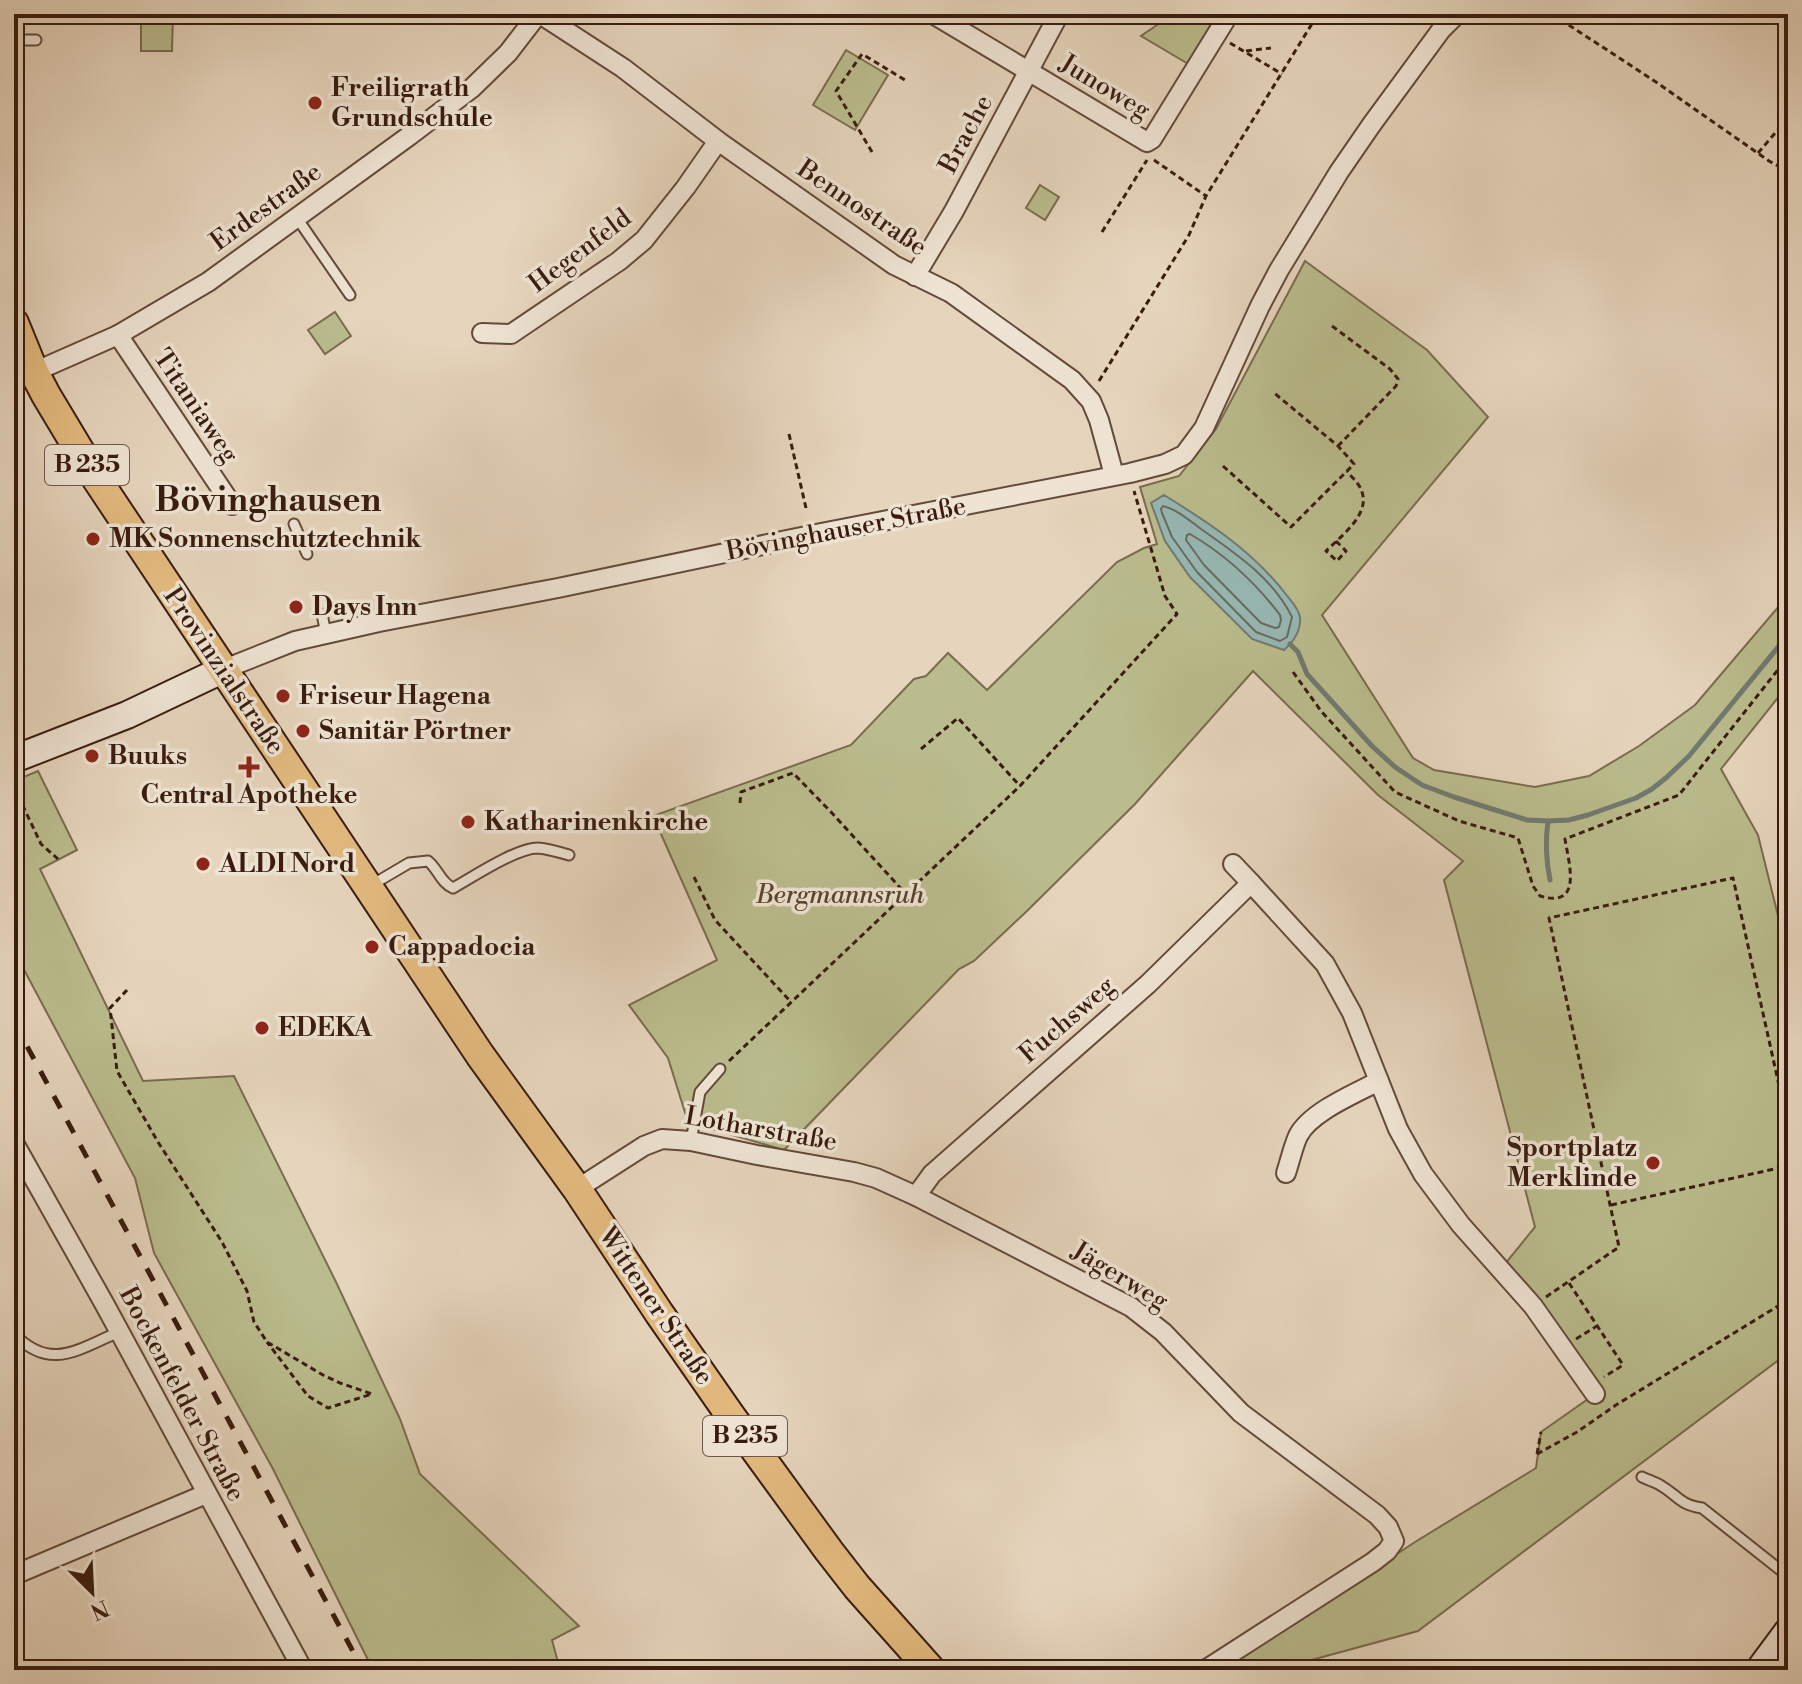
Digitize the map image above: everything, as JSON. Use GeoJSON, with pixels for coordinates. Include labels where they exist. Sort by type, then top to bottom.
{"type":"FeatureCollection","features":[{"type":"Feature","properties":{"kind":"main road","name":"Provinzialstraße"},"geometry":{"type":"LineString","coordinates":[[14,323],[34,372],[94,475],[450,1010]]}},
{"type":"Feature","properties":{"kind":"main road","name":"Bövinghauser Straße"},"geometry":{"type":"LineString","coordinates":[[14,759],[127,715],[222,670]]}},
{"type":"Feature","properties":{"kind":"main road","name":"Wittener Straße"},"geometry":{"type":"LineString","coordinates":[[450,1010],[781,1487],[857,1587],[931,1670]]}},
{"type":"Feature","properties":{"kind":"main road"},"geometry":{"type":"LineString","coordinates":[[1759,1670],[1788,1631]]}},
{"type":"Feature","properties":{"kind":"street","name":"Bennostraße"},"geometry":{"type":"LineString","coordinates":[[539,14],[623,68],[718,141],[894,265],[951,293],[1072,380],[1086,394],[1122,474]]}},
{"type":"Feature","properties":{"kind":"street","name":"Erdestraße"},"geometry":{"type":"LineString","coordinates":[[34,372],[118,335],[208,282],[472,88],[508,53],[539,14]]}},
{"type":"Feature","properties":{"kind":"street"},"geometry":{"type":"LineString","coordinates":[[933,14],[1029,73]]}},
{"type":"Feature","properties":{"kind":"street","name":"Brache"},"geometry":{"type":"LineString","coordinates":[[915,276],[954,211],[1059,14]]}},
{"type":"Feature","properties":{"kind":"street","name":"Junoweg"},"geometry":{"type":"LineString","coordinates":[[1029,73],[1147,142],[1152,139],[1229,14]]}},
{"type":"Feature","properties":{"kind":"street","name":"Bövinghauser Straße"},"geometry":{"type":"LineString","coordinates":[[222,670],[295,641],[379,622],[1122,474],[1165,464],[1184,455],[1204,428],[1260,306],[1339,172],[1441,30],[1457,14]]}},
{"type":"Feature","properties":{"kind":"street","name":"Hegenfeld"},"geometry":{"type":"LineString","coordinates":[[482,333],[511,334],[619,261],[644,240],[718,141]]}},
{"type":"Feature","properties":{"kind":"street","name":"Titaniaweg"},"geometry":{"type":"LineString","coordinates":[[118,335],[232,505]]}},
{"type":"Feature","properties":{"kind":"street"},"geometry":{"type":"LineString","coordinates":[[1233,864],[1325,964],[1352,1013],[1398,1129],[1423,1174],[1461,1225],[1599,1386]]}},
{"type":"Feature","properties":{"kind":"street","name":"Fuchsweg"},"geometry":{"type":"LineString","coordinates":[[916,1196],[932,1174],[1148,984],[1251,883]]}},
{"type":"Feature","properties":{"kind":"street"},"geometry":{"type":"LineString","coordinates":[[1286,1173],[1299,1134],[1314,1119],[1379,1081]]}},
{"type":"Feature","properties":{"kind":"street","name":"Lotharstraße"},"geometry":{"type":"LineString","coordinates":[[577,1189],[644,1146],[662,1139],[691,1141],[854,1172]]}},
{"type":"Feature","properties":{"kind":"street","name":"Bockenfelder Straße"},"geometry":{"type":"LineString","coordinates":[[14,1143],[303,1670]]}},
{"type":"Feature","properties":{"kind":"street","name":"Jägerweg"},"geometry":{"type":"LineString","coordinates":[[854,1172],[916,1196],[1131,1307],[1163,1332],[1241,1413],[1377,1515],[1388,1527],[1394,1541],[1373,1562],[1205,1670]]}},
{"type":"Feature","properties":{"kind":"street"},"geometry":{"type":"LineString","coordinates":[[14,1575],[206,1494]]}},
{"type":"Feature","properties":{"kind":"lane"},"geometry":{"type":"LineString","coordinates":[[14,40],[36,40]]}},
{"type":"Feature","properties":{"kind":"lane"},"geometry":{"type":"LineString","coordinates":[[297,218],[350,295]]}},
{"type":"Feature","properties":{"kind":"lane"},"geometry":{"type":"LineString","coordinates":[[294,524],[307,554]]}},
{"type":"Feature","properties":{"kind":"lane"},"geometry":{"type":"LineString","coordinates":[[322,614],[326,634]]}},
{"type":"Feature","properties":{"kind":"lane"},"geometry":{"type":"LineString","coordinates":[[369,887],[409,863],[428,861],[436,867],[444,882],[453,888],[522,850],[536,848],[569,855]]}},
{"type":"Feature","properties":{"kind":"lane"},"geometry":{"type":"LineString","coordinates":[[691,1141],[700,1092],[720,1069]]}},
{"type":"Feature","properties":{"kind":"lane"},"geometry":{"type":"LineString","coordinates":[[14,1334],[38,1353],[52,1355],[71,1353],[119,1332]]}},
{"type":"Feature","properties":{"kind":"lane"},"geometry":{"type":"LineString","coordinates":[[1642,1477],[1664,1487],[1689,1506],[1702,1508],[1788,1576]]}},
{"type":"Feature","properties":{"kind":"path"},"geometry":{"type":"LineString","coordinates":[[985,22],[990,14]]}},
{"type":"Feature","properties":{"kind":"path"},"geometry":{"type":"LineString","coordinates":[[1086,394],[1096,386],[1189,235],[1206,196],[1318,14]]}},
{"type":"Feature","properties":{"kind":"path"},"geometry":{"type":"LineString","coordinates":[[1552,14],[1788,171]]}},
{"type":"Feature","properties":{"kind":"path"},"geometry":{"type":"LineString","coordinates":[[1217,35],[1282,74]]}},
{"type":"Feature","properties":{"kind":"path"},"geometry":{"type":"LineString","coordinates":[[1246,51],[1271,48]]}},
{"type":"Feature","properties":{"kind":"path"},"geometry":{"type":"LineString","coordinates":[[872,152],[836,91],[862,54],[905,80]]}},
{"type":"Feature","properties":{"kind":"path"},"geometry":{"type":"LineString","coordinates":[[1758,153],[1788,118]]}},
{"type":"Feature","properties":{"kind":"path"},"geometry":{"type":"LineString","coordinates":[[1102,232],[1149,156],[1206,196]]}},
{"type":"Feature","properties":{"kind":"path"},"geometry":{"type":"LineString","coordinates":[[1332,326],[1390,369],[1398,379],[1396,386],[1338,446]]}},
{"type":"Feature","properties":{"kind":"path"},"geometry":{"type":"LineString","coordinates":[[1223,466],[1291,527],[1354,464],[1338,446],[1273,392]]}},
{"type":"Feature","properties":{"kind":"path"},"geometry":{"type":"LineString","coordinates":[[789,434],[806,508]]}},
{"type":"Feature","properties":{"kind":"path"},"geometry":{"type":"LineString","coordinates":[[1336,541],[1346,551],[1337,561],[1326,551],[1358,518],[1365,503],[1362,489],[1347,471]]}},
{"type":"Feature","properties":{"kind":"path"},"geometry":{"type":"LineString","coordinates":[[720,1069],[1020,786],[1177,614],[1165,596],[1122,474]]}},
{"type":"Feature","properties":{"kind":"path"},"geometry":{"type":"LineString","coordinates":[[1293,672],[1321,711],[1395,792],[1459,821],[1518,838],[1533,886],[1540,896],[1552,900],[1565,895],[1572,882],[1565,839],[1679,795],[1788,657]]}},
{"type":"Feature","properties":{"kind":"path"},"geometry":{"type":"LineString","coordinates":[[921,749],[958,718],[1020,786]]}},
{"type":"Feature","properties":{"kind":"path"},"geometry":{"type":"LineString","coordinates":[[740,803],[741,792],[793,773],[905,893]]}},
{"type":"Feature","properties":{"kind":"path"},"geometry":{"type":"LineString","coordinates":[[14,787],[41,844],[58,859]]}},
{"type":"Feature","properties":{"kind":"path"},"geometry":{"type":"LineString","coordinates":[[694,877],[715,920],[791,1002]]}},
{"type":"Feature","properties":{"kind":"path"},"geometry":{"type":"LineString","coordinates":[[1533,1306],[1619,1247],[1549,918],[1733,878],[1788,1126]]}},
{"type":"Feature","properties":{"kind":"path"},"geometry":{"type":"LineString","coordinates":[[127,990],[110,1008],[117,1071],[222,1242],[247,1291],[254,1322],[267,1342],[308,1396],[328,1408],[372,1394],[323,1375],[267,1342]]}},
{"type":"Feature","properties":{"kind":"path"},"geometry":{"type":"LineString","coordinates":[[1611,1205],[1788,1166]]}},
{"type":"Feature","properties":{"kind":"path"},"geometry":{"type":"LineString","coordinates":[[1569,1283],[1623,1365],[1599,1386]]}},
{"type":"Feature","properties":{"kind":"path"},"geometry":{"type":"LineString","coordinates":[[1541,1432],[1537,1454],[1788,1300]]}},
{"type":"Feature","properties":{"kind":"path"},"geometry":{"type":"LineString","coordinates":[[1573,1341],[1597,1326]]}},
{"type":"Feature","properties":{"kind":"green space"},"geometry":{"type":"Polygon","coordinates":[[[141,14],[173,14],[172,51],[141,51],[141,14]]]}},
{"type":"Feature","properties":{"kind":"green space"},"geometry":{"type":"Polygon","coordinates":[[[1173,14],[1203,14],[1215,28],[1190,65],[1141,36],[1173,14]]]}},
{"type":"Feature","properties":{"kind":"green space"},"geometry":{"type":"Polygon","coordinates":[[[846,50],[888,75],[855,130],[813,105],[846,50]]]}},
{"type":"Feature","properties":{"kind":"green space"},"geometry":{"type":"Polygon","coordinates":[[[1040,185],[1059,197],[1045,220],[1026,208],[1040,185]]]}},
{"type":"Feature","properties":{"kind":"green space","name":"Bergmannsruh"},"geometry":{"type":"Polygon","coordinates":[[[1305,261],[1427,350],[1488,417],[1322,615],[1413,758],[1434,770],[1535,787],[1589,776],[1639,746],[1695,705],[1780,605],[1788,587],[1788,685],[1721,769],[1758,835],[1788,956],[1788,1353],[1418,1631],[1297,1664],[1287,1670],[1222,1670],[1415,1542],[1536,1468],[1541,1432],[1595,1394],[1500,1270],[1535,1227],[1444,880],[1463,861],[1378,795],[1253,671],[1135,804],[974,961],[959,969],[784,1150],[688,1122],[668,1058],[629,1005],[717,960],[653,816],[851,745],[914,679],[926,676],[948,653],[987,690],[1117,562],[1157,544],[1140,487],[1179,476],[1216,429],[1305,261]]]}},
{"type":"Feature","properties":{"kind":"green space"},"geometry":{"type":"Polygon","coordinates":[[[335,312],[351,336],[325,354],[308,330],[335,312]]]}},
{"type":"Feature","properties":{"kind":"green space"},"geometry":{"type":"Polygon","coordinates":[[[38,771],[77,850],[40,869],[143,1081],[234,1076],[336,1282],[400,1419],[420,1474],[579,1626],[552,1640],[560,1670],[373,1670],[273,1469],[154,1253],[135,1178],[14,951],[14,781],[38,771]]]}},
{"type":"Feature","properties":{"kind":"water"},"geometry":{"type":"Polygon","coordinates":[[[1164,495],[1215,528],[1246,553],[1292,602],[1300,615],[1299,628],[1284,650],[1252,639],[1190,577],[1165,541],[1151,503],[1164,495]]]}},
{"type":"Feature","properties":{"kind":"waterway"},"geometry":{"type":"LineString","coordinates":[[1290,644],[1298,652],[1307,674],[1395,767],[1422,785],[1454,797],[1527,820],[1548,821],[1588,815],[1652,789],[1689,756],[1788,635]]}},
{"type":"Feature","properties":{"kind":"waterway"},"geometry":{"type":"LineString","coordinates":[[1548,821],[1546,851],[1550,880]]}},
{"type":"Feature","properties":{"kind":"railway"},"geometry":{"type":"LineString","coordinates":[[14,1022],[363,1670]]}},
{"type":"Feature","properties":{"kind":"place","name":"Freiligrath Grundschule"},"geometry":{"type":"Point","coordinates":[315,103]}},
{"type":"Feature","properties":{"kind":"place","name":"MK Sonnenschutztechnik"},"geometry":{"type":"Point","coordinates":[93,539]}},
{"type":"Feature","properties":{"kind":"place","name":"Days Inn"},"geometry":{"type":"Point","coordinates":[296,607]}},
{"type":"Feature","properties":{"kind":"place","name":"Friseur Hagena"},"geometry":{"type":"Point","coordinates":[283,696]}},
{"type":"Feature","properties":{"kind":"place","name":"Sanitär Pörtner"},"geometry":{"type":"Point","coordinates":[303,731]}},
{"type":"Feature","properties":{"kind":"place","name":"Buuks"},"geometry":{"type":"Point","coordinates":[92,756]}},
{"type":"Feature","properties":{"kind":"place","name":"Central Apotheke"},"geometry":{"type":"Point","coordinates":[249,767]}},
{"type":"Feature","properties":{"kind":"place","name":"Katharinenkirche"},"geometry":{"type":"Point","coordinates":[468,822]}},
{"type":"Feature","properties":{"kind":"place","name":"ALDI Nord"},"geometry":{"type":"Point","coordinates":[203,864]}},
{"type":"Feature","properties":{"kind":"place","name":"Cappadocia"},"geometry":{"type":"Point","coordinates":[372,947]}},
{"type":"Feature","properties":{"kind":"place","name":"EDEKA"},"geometry":{"type":"Point","coordinates":[262,1028]}},
{"type":"Feature","properties":{"kind":"place","name":"Sportplatz Merklinde"},"geometry":{"type":"Point","coordinates":[1653,1163]}},
{"type":"Feature","properties":{"kind":"district","name":"Bövinghausen"},"geometry":{"type":"Point","coordinates":[268,501]}}]}
